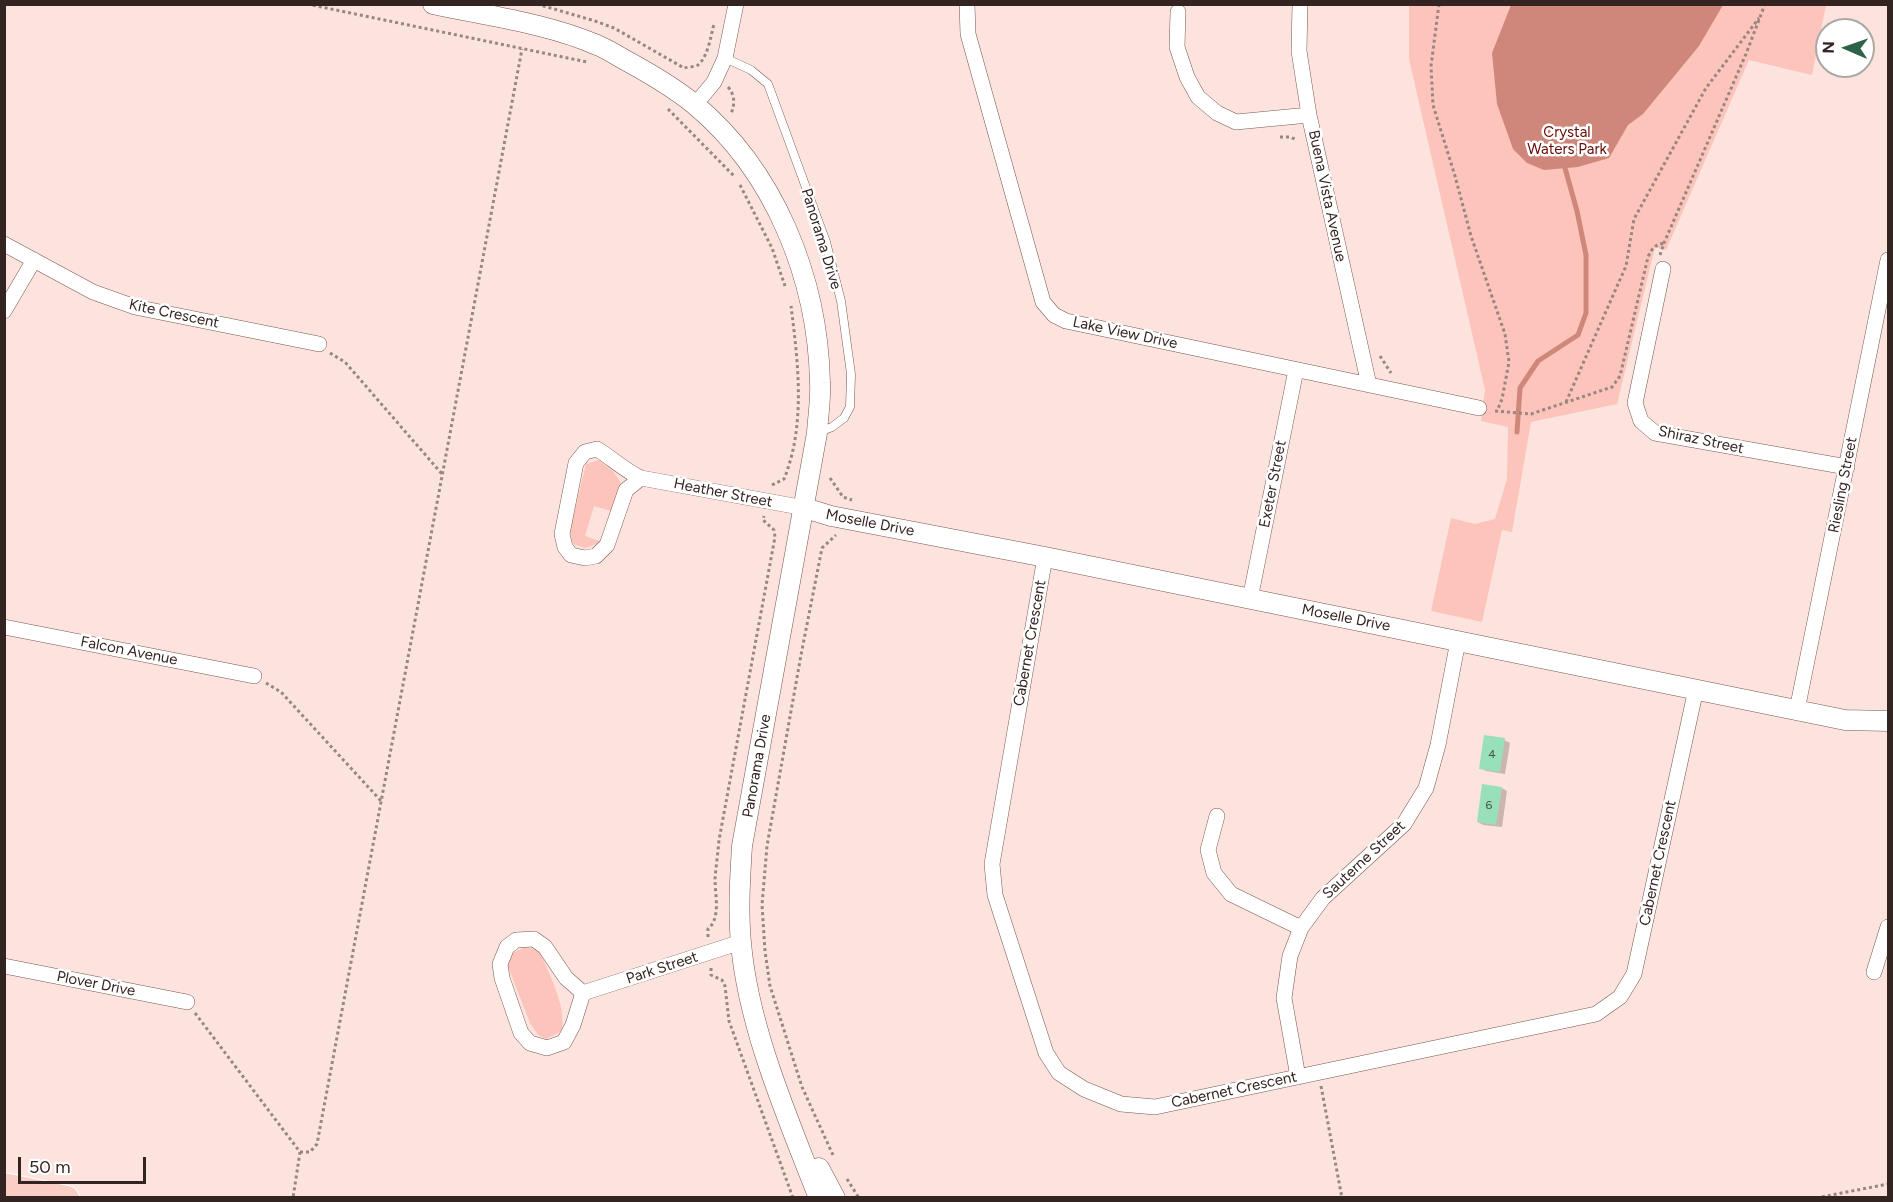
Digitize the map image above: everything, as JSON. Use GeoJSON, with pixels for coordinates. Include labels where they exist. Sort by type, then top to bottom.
{"type":"FeatureCollection","features":[{"type":"Feature","properties":{"kind":"main road"},"geometry":{"type":"LineString","coordinates":[[4,1185],[67,1197]]}},
{"type":"Feature","properties":{"kind":"street","name":"Panorama Drive"},"geometry":{"type":"LineString","coordinates":[[433,4],[541,26],[597,45],[655,76],[695,105],[733,143],[768,193],[795,248],[817,334],[820,383],[817,433],[742,846],[741,942],[747,988],[780,1097],[819,1197]]}},
{"type":"Feature","properties":{"kind":"street"},"geometry":{"type":"LineString","coordinates":[[695,105],[714,82],[725,58],[736,4]]}},
{"type":"Feature","properties":{"kind":"street","name":"Lake View Drive"},"geometry":{"type":"LineString","coordinates":[[967,4],[968,34],[1043,302],[1054,315],[1066,321],[1479,408]]}},
{"type":"Feature","properties":{"kind":"street","name":"Buena Vista Avenue"},"geometry":{"type":"LineString","coordinates":[[1300,4],[1299,51],[1309,115],[1369,385]]}},
{"type":"Feature","properties":{"kind":"street"},"geometry":{"type":"LineString","coordinates":[[1178,12],[1177,47],[1187,77],[1198,97],[1218,113],[1236,122],[1309,115]]}},
{"type":"Feature","properties":{"kind":"street","name":"Kite Crescent"},"geometry":{"type":"LineString","coordinates":[[4,244],[93,292],[135,308],[319,344]]}},
{"type":"Feature","properties":{"kind":"street"},"geometry":{"type":"LineString","coordinates":[[4,311],[34,260]]}},
{"type":"Feature","properties":{"kind":"street","name":"Riesling Street"},"geometry":{"type":"LineString","coordinates":[[1797,710],[1888,260]]}},
{"type":"Feature","properties":{"kind":"street","name":"Shiraz Street"},"geometry":{"type":"LineString","coordinates":[[1663,269],[1635,403],[1641,421],[1655,433],[1846,467]]}},
{"type":"Feature","properties":{"kind":"street","name":"Exeter Street"},"geometry":{"type":"LineString","coordinates":[[1250,599],[1296,370]]}},
{"type":"Feature","properties":{"kind":"street","name":"Heather Street"},"geometry":{"type":"LineString","coordinates":[[641,478],[626,490],[607,545],[596,556],[585,558],[571,555],[565,547],[562,534],[576,463],[585,452],[597,449],[641,478],[805,508]]}},
{"type":"Feature","properties":{"kind":"street","name":"Moselle Drive"},"geometry":{"type":"LineString","coordinates":[[805,508],[840,517],[1845,720],[1888,721]]}},
{"type":"Feature","properties":{"kind":"street","name":"Cabernet Crescent"},"geometry":{"type":"LineString","coordinates":[[1045,557],[992,864],[995,895],[1046,1053],[1059,1073],[1084,1089],[1121,1104],[1155,1107],[1596,1014],[1620,997],[1634,974],[1696,690]]}},
{"type":"Feature","properties":{"kind":"street","name":"Falcon Avenue"},"geometry":{"type":"LineString","coordinates":[[4,627],[254,676]]}},
{"type":"Feature","properties":{"kind":"street","name":"Sauterne Street"},"geometry":{"type":"LineString","coordinates":[[1298,1077],[1284,998],[1290,956],[1301,928],[1323,898],[1404,824],[1426,788],[1438,745],[1458,641]]}},
{"type":"Feature","properties":{"kind":"street"},"geometry":{"type":"LineString","coordinates":[[1217,816],[1208,850],[1214,873],[1231,894],[1301,928]]}},
{"type":"Feature","properties":{"kind":"street"},"geometry":{"type":"LineString","coordinates":[[1874,972],[1888,927]]}},
{"type":"Feature","properties":{"kind":"street"},"geometry":{"type":"LineString","coordinates":[[534,939],[545,947],[566,978],[583,993],[573,1024],[564,1042],[547,1048],[530,1043],[521,1033],[502,978],[500,964],[507,947],[516,940],[534,939]]}},
{"type":"Feature","properties":{"kind":"street","name":"Park Street"},"geometry":{"type":"LineString","coordinates":[[583,993],[741,942]]}},
{"type":"Feature","properties":{"kind":"street","name":"Plover Drive"},"geometry":{"type":"LineString","coordinates":[[4,966],[187,1002]]}},
{"type":"Feature","properties":{"kind":"street","name":"Panorama Drive"},"geometry":{"type":"LineString","coordinates":[[780,1097],[835,1197]]}},
{"type":"Feature","properties":{"kind":"lane","name":"Panorama Drive"},"geometry":{"type":"LineString","coordinates":[[725,58],[751,70],[768,84],[826,242],[841,301],[851,374],[850,408],[844,418],[832,427],[817,433]]}},
{"type":"Feature","properties":{"kind":"path"},"geometry":{"type":"LineString","coordinates":[[537,4],[615,28],[684,68],[697,66],[700,62],[709,46],[716,15]]}},
{"type":"Feature","properties":{"kind":"path"},"geometry":{"type":"LineString","coordinates":[[1439,4],[1431,66],[1433,105],[1471,236],[1505,334],[1509,362],[1502,399],[1497,411]]}},
{"type":"Feature","properties":{"kind":"path"},"geometry":{"type":"LineString","coordinates":[[1510,413],[1531,414],[1612,387],[1620,376],[1648,256],[1652,248],[1664,243],[1746,54],[1765,4]]}},
{"type":"Feature","properties":{"kind":"path"},"geometry":{"type":"LineString","coordinates":[[1566,402],[1626,266],[1634,219],[1707,88],[1758,18]]}},
{"type":"Feature","properties":{"kind":"path"},"geometry":{"type":"LineString","coordinates":[[300,1152],[310,1152],[317,1144],[522,49]]}},
{"type":"Feature","properties":{"kind":"path"},"geometry":{"type":"LineString","coordinates":[[319,344],[333,356],[345,362],[442,474]]}},
{"type":"Feature","properties":{"kind":"path"},"geometry":{"type":"LineString","coordinates":[[836,535],[822,548],[767,846],[762,905],[770,986],[783,1032],[802,1087],[837,1162]]}},
{"type":"Feature","properties":{"kind":"path"},"geometry":{"type":"LineString","coordinates":[[254,676],[281,692],[382,802]]}},
{"type":"Feature","properties":{"kind":"path"},"geometry":{"type":"LineString","coordinates":[[187,1002],[300,1152],[293,1197]]}},
{"type":"Feature","properties":{"kind":"path"},"geometry":{"type":"LineString","coordinates":[[1318,1073],[1342,1197]]}},
{"type":"Feature","properties":{"kind":"path"},"geometry":{"type":"LineString","coordinates":[[843,1172],[859,1197]]}},
{"type":"Feature","properties":{"kind":"path"},"geometry":{"type":"LineString","coordinates":[[1816,1197],[1888,1184]]}},
{"type":"Feature","properties":{"kind":"green space","name":"Crystal Waters Park"},"geometry":{"type":"Polygon","coordinates":[[[1409,5],[1826,5],[1823,18],[1815,18],[1815,60],[1812,75],[1749,60],[1666,250],[1655,247],[1617,404],[1531,422],[1512,532],[1502,530],[1482,622],[1431,611],[1451,518],[1475,524],[1495,519],[1507,479],[1508,427],[1481,421],[1485,390],[1409,59],[1409,5]]]}},
{"type":"Feature","properties":{"kind":"green space"},"geometry":{"type":"Polygon","coordinates":[[[599,460],[613,471],[621,483],[611,511],[594,506],[585,536],[602,542],[585,548],[573,544],[570,530],[586,464],[599,460]]]}},
{"type":"Feature","properties":{"kind":"green space"},"geometry":{"type":"Polygon","coordinates":[[[525,947],[539,950],[556,989],[562,1010],[562,1031],[546,1039],[538,1035],[530,1023],[507,964],[513,953],[525,947]]]}},
{"type":"Feature","properties":{"kind":"shaded area"},"geometry":{"type":"Polygon","coordinates":[[[1511,4],[1723,5],[1699,46],[1643,114],[1628,125],[1609,158],[1578,167],[1544,170],[1527,163],[1513,149],[1497,104],[1492,53],[1511,4]]]}},
{"type":"Feature","properties":{"kind":"building"},"geometry":{"type":"Polygon","coordinates":[[[1484,735],[1505,738],[1500,772],[1479,769],[1484,735]]]}},
{"type":"Feature","properties":{"kind":"building"},"geometry":{"type":"Polygon","coordinates":[[[1482,784],[1502,787],[1496,825],[1477,822],[1482,784]]]}},
{"type":"Feature","properties":{"kind":"waterway"},"geometry":{"type":"LineString","coordinates":[[1517,432],[1520,388],[1538,361],[1578,335],[1586,313],[1586,255],[1565,168]]}}]}
